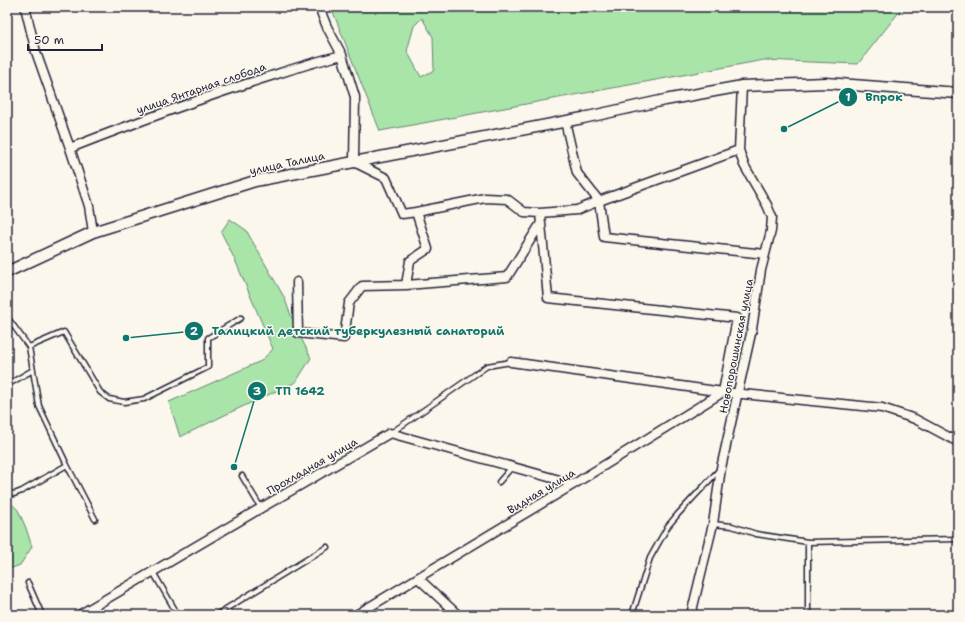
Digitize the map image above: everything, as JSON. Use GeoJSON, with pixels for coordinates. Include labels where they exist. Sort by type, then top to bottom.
{"type":"FeatureCollection","features":[{"type":"Feature","properties":{"kind":"street"},"geometry":{"type":"LineString","coordinates":[[25,7],[36,52],[70,148],[88,206],[93,232]]}},
{"type":"Feature","properties":{"kind":"street"},"geometry":{"type":"LineString","coordinates":[[319,7],[327,28],[342,55],[355,97],[354,162],[386,178],[402,214],[485,198],[507,199],[524,212],[540,213],[577,210],[739,150]]}},
{"type":"Feature","properties":{"kind":"street","name":"улица Янтарная слобода"},"geometry":{"type":"LineString","coordinates":[[70,148],[225,90],[342,55]]}},
{"type":"Feature","properties":{"kind":"street","name":"улица Талица"},"geometry":{"type":"LineString","coordinates":[[7,272],[93,232],[255,181],[583,118],[665,100],[742,86],[826,84],[958,93]]}},
{"type":"Feature","properties":{"kind":"street","name":"Новопорошинская улица"},"geometry":{"type":"LineString","coordinates":[[691,615],[713,524],[721,468],[752,329],[762,270],[771,231],[772,217],[767,205],[744,165],[739,150],[742,86]]}},
{"type":"Feature","properties":{"kind":"street"},"geometry":{"type":"LineString","coordinates":[[565,121],[577,173],[600,201],[604,237],[766,254]]}},
{"type":"Feature","properties":{"kind":"street"},"geometry":{"type":"LineString","coordinates":[[406,285],[410,261],[428,249],[416,212]]}},
{"type":"Feature","properties":{"kind":"street"},"geometry":{"type":"LineString","coordinates":[[540,213],[548,298],[737,318],[723,392]]}},
{"type":"Feature","properties":{"kind":"street"},"geometry":{"type":"LineString","coordinates":[[296,282],[298,332],[344,338],[348,303],[362,286],[406,285],[507,277],[541,223]]}},
{"type":"Feature","properties":{"kind":"street"},"geometry":{"type":"LineString","coordinates":[[511,362],[723,392],[882,408],[915,419],[958,442]]}},
{"type":"Feature","properties":{"kind":"street","name":"Видная улица"},"geometry":{"type":"LineString","coordinates":[[356,615],[574,484],[723,392]]}},
{"type":"Feature","properties":{"kind":"street"},"geometry":{"type":"LineString","coordinates":[[390,433],[574,484]]}},
{"type":"Feature","properties":{"kind":"street","name":"Прохладная улица"},"geometry":{"type":"LineString","coordinates":[[79,615],[390,433]]}},
{"type":"Feature","properties":{"kind":"street"},"geometry":{"type":"LineString","coordinates":[[418,578],[458,615]]}},
{"type":"Feature","properties":{"kind":"lane"},"geometry":{"type":"LineString","coordinates":[[7,317],[29,347],[40,406],[67,466],[94,519]]}},
{"type":"Feature","properties":{"kind":"lane"},"geometry":{"type":"LineString","coordinates":[[29,347],[64,332],[100,392],[109,400],[124,402],[144,399],[208,367],[208,338],[241,318]]}},
{"type":"Feature","properties":{"kind":"lane"},"geometry":{"type":"LineString","coordinates":[[390,433],[487,366],[511,362]]}},
{"type":"Feature","properties":{"kind":"lane"},"geometry":{"type":"LineString","coordinates":[[7,385],[33,370]]}},
{"type":"Feature","properties":{"kind":"lane"},"geometry":{"type":"LineString","coordinates":[[7,492],[14,494],[22,491],[67,466]]}},
{"type":"Feature","properties":{"kind":"lane"},"geometry":{"type":"LineString","coordinates":[[499,482],[512,468]]}},
{"type":"Feature","properties":{"kind":"lane"},"geometry":{"type":"LineString","coordinates":[[632,615],[650,558],[668,526],[721,468]]}},
{"type":"Feature","properties":{"kind":"lane"},"geometry":{"type":"LineString","coordinates":[[242,476],[260,508]]}},
{"type":"Feature","properties":{"kind":"lane"},"geometry":{"type":"LineString","coordinates":[[713,524],[732,526],[756,534],[808,542],[958,538]]}},
{"type":"Feature","properties":{"kind":"lane"},"geometry":{"type":"LineString","coordinates":[[808,542],[808,615]]}},
{"type":"Feature","properties":{"kind":"lane"},"geometry":{"type":"LineString","coordinates":[[216,615],[327,547]]}},
{"type":"Feature","properties":{"kind":"lane"},"geometry":{"type":"LineString","coordinates":[[152,572],[178,615]]}},
{"type":"Feature","properties":{"kind":"lane"},"geometry":{"type":"LineString","coordinates":[[28,583],[42,615]]}},
{"type":"Feature","properties":{"kind":"green space"},"geometry":{"type":"Polygon","coordinates":[[[331,7],[903,7],[858,64],[764,60],[380,131],[331,7]],[[422,18],[414,26],[407,51],[421,77],[434,70],[433,37],[422,18]]]}},
{"type":"Feature","properties":{"kind":"green space"},"geometry":{"type":"Polygon","coordinates":[[[230,219],[246,230],[284,297],[295,326],[311,358],[296,382],[180,437],[169,402],[261,361],[273,349],[235,260],[221,232],[230,219]]]}},
{"type":"Feature","properties":{"kind":"green space"},"geometry":{"type":"Polygon","coordinates":[[[7,499],[18,510],[32,547],[20,565],[7,570],[7,499]]]}},
{"type":"Feature","properties":{"kind":"place","name":"Впрок"},"geometry":{"type":"Point","coordinates":[784,129]}},
{"type":"Feature","properties":{"kind":"place","name":"Талицкий детский туберкулезный санаторий"},"geometry":{"type":"Point","coordinates":[126,338]}},
{"type":"Feature","properties":{"kind":"place","name":"ТП 1642"},"geometry":{"type":"Point","coordinates":[234,467]}}]}
